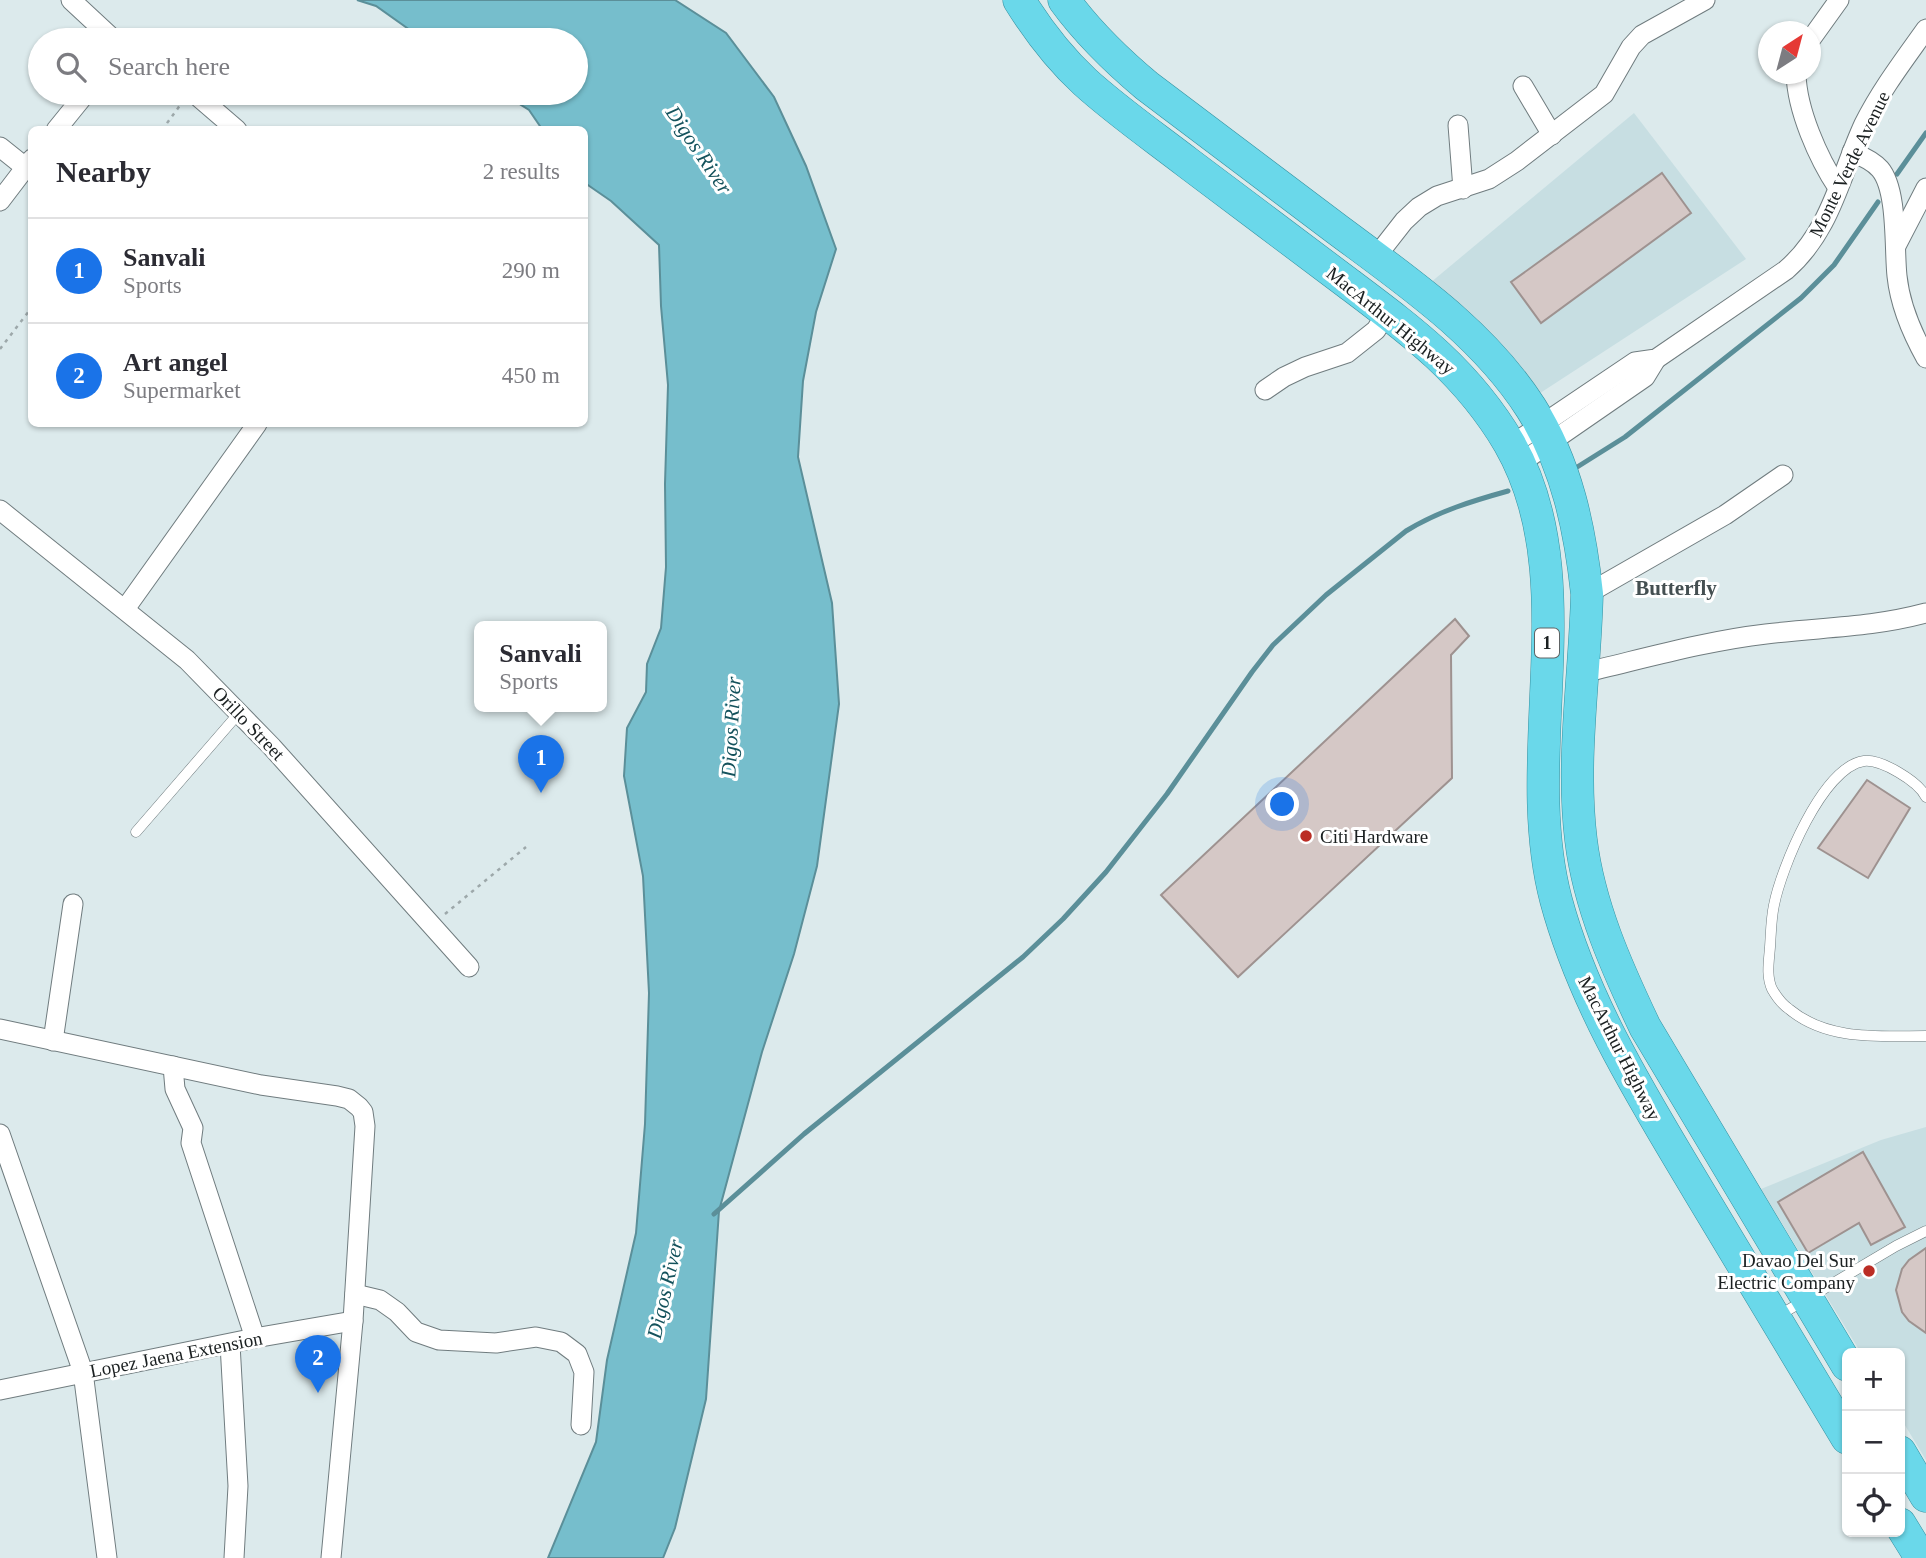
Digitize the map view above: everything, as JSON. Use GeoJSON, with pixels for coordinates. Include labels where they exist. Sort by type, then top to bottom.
{"type":"FeatureCollection","features":[{"type":"Feature","properties":{"kind":"highway","name":"MacArthur Highway"},"geometry":{"type":"LineString","coordinates":[[1019,0],[1034,24],[1083,80],[1138,125],[1387,312],[1456,370],[1480,400],[1515,455],[1534,506],[1547,590],[1542,801],[1545,847],[1559,908],[1586,987],[1607,1030],[1673,1149],[1842,1429]]}},
{"type":"Feature","properties":{"kind":"highway","name":"MacArthur Highway"},"geometry":{"type":"LineString","coordinates":[[1064,0],[1089,33],[1117,61],[1375,258],[1478,342],[1522,396],[1545,433],[1573,505],[1587,594],[1578,777],[1581,841],[1587,877],[1598,914],[1618,969],[1645,1027],[1842,1357]]}},
{"type":"Feature","properties":{"kind":"highway"},"geometry":{"type":"LineString","coordinates":[[1905,1460],[1926,1496]]}},
{"type":"Feature","properties":{"kind":"highway"},"geometry":{"type":"LineString","coordinates":[[1905,1532],[1921,1558]]}},
{"type":"Feature","properties":{"kind":"street"},"geometry":{"type":"LineString","coordinates":[[71,0],[101,28]]}},
{"type":"Feature","properties":{"kind":"street"},"geometry":{"type":"LineString","coordinates":[[1375,258],[1404,221],[1419,207],[1437,197],[1489,179],[1517,162],[1604,94],[1631,47],[1642,35],[1705,0]]}},
{"type":"Feature","properties":{"kind":"street"},"geometry":{"type":"LineString","coordinates":[[1821,25],[1839,0]]}},
{"type":"Feature","properties":{"kind":"street","name":"Monte Verde Avenue"},"geometry":{"type":"LineString","coordinates":[[1515,455],[1545,433],[1645,377],[1656,359],[1786,270],[1802,256],[1825,219],[1875,103],[1926,29]]}},
{"type":"Feature","properties":{"kind":"street"},"geometry":{"type":"LineString","coordinates":[[1797,84],[1814,144],[1838,188]]}},
{"type":"Feature","properties":{"kind":"street"},"geometry":{"type":"LineString","coordinates":[[1523,86],[1552,135]]}},
{"type":"Feature","properties":{"kind":"street"},"geometry":{"type":"LineString","coordinates":[[59,126],[76,105]]}},
{"type":"Feature","properties":{"kind":"street"},"geometry":{"type":"LineString","coordinates":[[200,105],[231,126]]}},
{"type":"Feature","properties":{"kind":"street"},"geometry":{"type":"LineString","coordinates":[[1458,125],[1463,189]]}},
{"type":"Feature","properties":{"kind":"street"},"geometry":{"type":"LineString","coordinates":[[0,147],[28,163],[0,201]]}},
{"type":"Feature","properties":{"kind":"street"},"geometry":{"type":"LineString","coordinates":[[1852,152],[1878,167],[1884,175],[1891,198],[1897,276],[1902,303],[1912,332],[1926,358]]}},
{"type":"Feature","properties":{"kind":"street"},"geometry":{"type":"LineString","coordinates":[[1896,246],[1926,188]]}},
{"type":"Feature","properties":{"kind":"street"},"geometry":{"type":"LineString","coordinates":[[1265,390],[1305,367],[1348,353],[1376,330],[1387,312]]}},
{"type":"Feature","properties":{"kind":"street"},"geometry":{"type":"LineString","coordinates":[[125,609],[255,427]]}},
{"type":"Feature","properties":{"kind":"street"},"geometry":{"type":"LineString","coordinates":[[1587,594],[1725,515],[1783,475]]}},
{"type":"Feature","properties":{"kind":"street","name":"Orillo Street"},"geometry":{"type":"LineString","coordinates":[[1,512],[187,660],[346,827],[469,967]]}},
{"type":"Feature","properties":{"kind":"street"},"geometry":{"type":"LineString","coordinates":[[1582,673],[1751,636],[1853,628],[1926,613]]}},
{"type":"Feature","properties":{"kind":"street"},"geometry":{"type":"LineString","coordinates":[[53,1041],[73,904]]}},
{"type":"Feature","properties":{"kind":"street"},"geometry":{"type":"LineString","coordinates":[[0,1029],[261,1085],[337,1096],[349,1099],[363,1112],[365,1126],[355,1294],[331,1558]]}},
{"type":"Feature","properties":{"kind":"street"},"geometry":{"type":"LineString","coordinates":[[173,1066],[175,1089],[193,1128],[191,1143],[255,1338]]}},
{"type":"Feature","properties":{"kind":"street"},"geometry":{"type":"LineString","coordinates":[[0,1134],[83,1372],[107,1558]]}},
{"type":"Feature","properties":{"kind":"street"},"geometry":{"type":"LineString","coordinates":[[355,1294],[380,1300],[397,1312],[416,1332],[439,1340],[496,1343],[536,1337],[561,1342],[577,1353],[584,1372],[581,1425]]}},
{"type":"Feature","properties":{"kind":"street","name":"Lopez Jaena Extension"},"geometry":{"type":"LineString","coordinates":[[0,1390],[255,1338],[353,1321]]}},
{"type":"Feature","properties":{"kind":"street"},"geometry":{"type":"LineString","coordinates":[[230,1344],[238,1486],[234,1558]]}},
{"type":"Feature","properties":{"kind":"lane"},"geometry":{"type":"LineString","coordinates":[[1666,23],[1677,0]]}},
{"type":"Feature","properties":{"kind":"lane"},"geometry":{"type":"LineString","coordinates":[[136,832],[239,713]]}},
{"type":"Feature","properties":{"kind":"lane"},"geometry":{"type":"LineString","coordinates":[[1926,797],[1923,791],[1907,778],[1883,765],[1864,761],[1849,768],[1831,784],[1813,807],[1792,850],[1774,904],[1768,971],[1772,988],[1787,1008],[1828,1031],[1865,1036],[1926,1036]]}},
{"type":"Feature","properties":{"kind":"lane"},"geometry":{"type":"LineString","coordinates":[[1775,1317],[1926,1231]]}},
{"type":"Feature","properties":{"kind":"path"},"geometry":{"type":"LineString","coordinates":[[165,126],[182,105]]}},
{"type":"Feature","properties":{"kind":"path"},"geometry":{"type":"LineString","coordinates":[[0,349],[28,312]]}},
{"type":"Feature","properties":{"kind":"path"},"geometry":{"type":"LineString","coordinates":[[432,925],[526,847]]}},
{"type":"Feature","properties":{"kind":"shaded area"},"geometry":{"type":"Polygon","coordinates":[[[1634,113],[1746,259],[1531,399],[1424,288],[1634,113]]]}},
{"type":"Feature","properties":{"kind":"shaded area","name":"Davao Del Sur Electric Company"},"geometry":{"type":"Polygon","coordinates":[[[1926,1127],[1926,1460],[1905,1425],[1905,1348],[1858,1348],[1761,1189],[1881,1140],[1926,1127]]]}},
{"type":"Feature","properties":{"kind":"water","name":"Digos River"},"geometry":{"type":"Polygon","coordinates":[[[357,0],[675,0],[726,33],[774,97],[806,166],[836,249],[816,312],[803,381],[798,457],[832,603],[839,704],[817,866],[719,1211],[706,1399],[675,1528],[663,1558],[548,1558],[596,1442],[607,1360],[636,1233],[645,1124],[649,993],[643,876],[624,776],[627,728],[646,692],[647,664],[661,628],[666,567],[668,385],[659,245],[611,201],[588,185],[588,126],[540,126],[529,110],[521,105],[588,105],[588,28],[407,28],[376,6],[357,0]]]}},
{"type":"Feature","properties":{"kind":"building"},"geometry":{"type":"Polygon","coordinates":[[[1662,173],[1691,213],[1541,323],[1511,282],[1662,173]]]}},
{"type":"Feature","properties":{"kind":"building","name":"Citi Hardware"},"geometry":{"type":"Polygon","coordinates":[[[1455,619],[1469,636],[1451,655],[1452,778],[1238,977],[1161,895],[1455,619]]]}},
{"type":"Feature","properties":{"kind":"building"},"geometry":{"type":"Polygon","coordinates":[[[1867,780],[1910,808],[1868,878],[1818,848],[1867,780]]]}},
{"type":"Feature","properties":{"kind":"building"},"geometry":{"type":"Polygon","coordinates":[[[1863,1152],[1905,1227],[1871,1245],[1859,1223],[1808,1253],[1778,1202],[1863,1152]]]}},
{"type":"Feature","properties":{"kind":"building"},"geometry":{"type":"Polygon","coordinates":[[[1926,1248],[1926,1333],[1909,1321],[1902,1312],[1896,1290],[1902,1269],[1909,1260],[1926,1248]]]}},
{"type":"Feature","properties":{"kind":"waterway"},"geometry":{"type":"LineString","coordinates":[[1897,174],[1926,133]]}},
{"type":"Feature","properties":{"kind":"waterway"},"geometry":{"type":"LineString","coordinates":[[1574,469],[1625,437],[1801,298],[1834,265],[1878,202]]}},
{"type":"Feature","properties":{"kind":"waterway"},"geometry":{"type":"LineString","coordinates":[[714,1214],[804,1134],[1023,957],[1063,919],[1106,872],[1167,794],[1273,645],[1326,595],[1406,531],[1456,507],[1508,491]]}},
{"type":"Feature","properties":{"kind":"place","name":"Sanvali"},"geometry":{"type":"Point","coordinates":[541,793]}},
{"type":"Feature","properties":{"kind":"place","name":"Citi Hardware"},"geometry":{"type":"Point","coordinates":[1306,836]}},
{"type":"Feature","properties":{"kind":"place","name":"Davao Del Sur Electric Company"},"geometry":{"type":"Point","coordinates":[1869,1271]}},
{"type":"Feature","properties":{"kind":"place","name":"Art angel"},"geometry":{"type":"Point","coordinates":[318,1393]}},
{"type":"Feature","properties":{"kind":"district","name":"Butterfly"},"geometry":{"type":"Point","coordinates":[1676,588]}}]}
